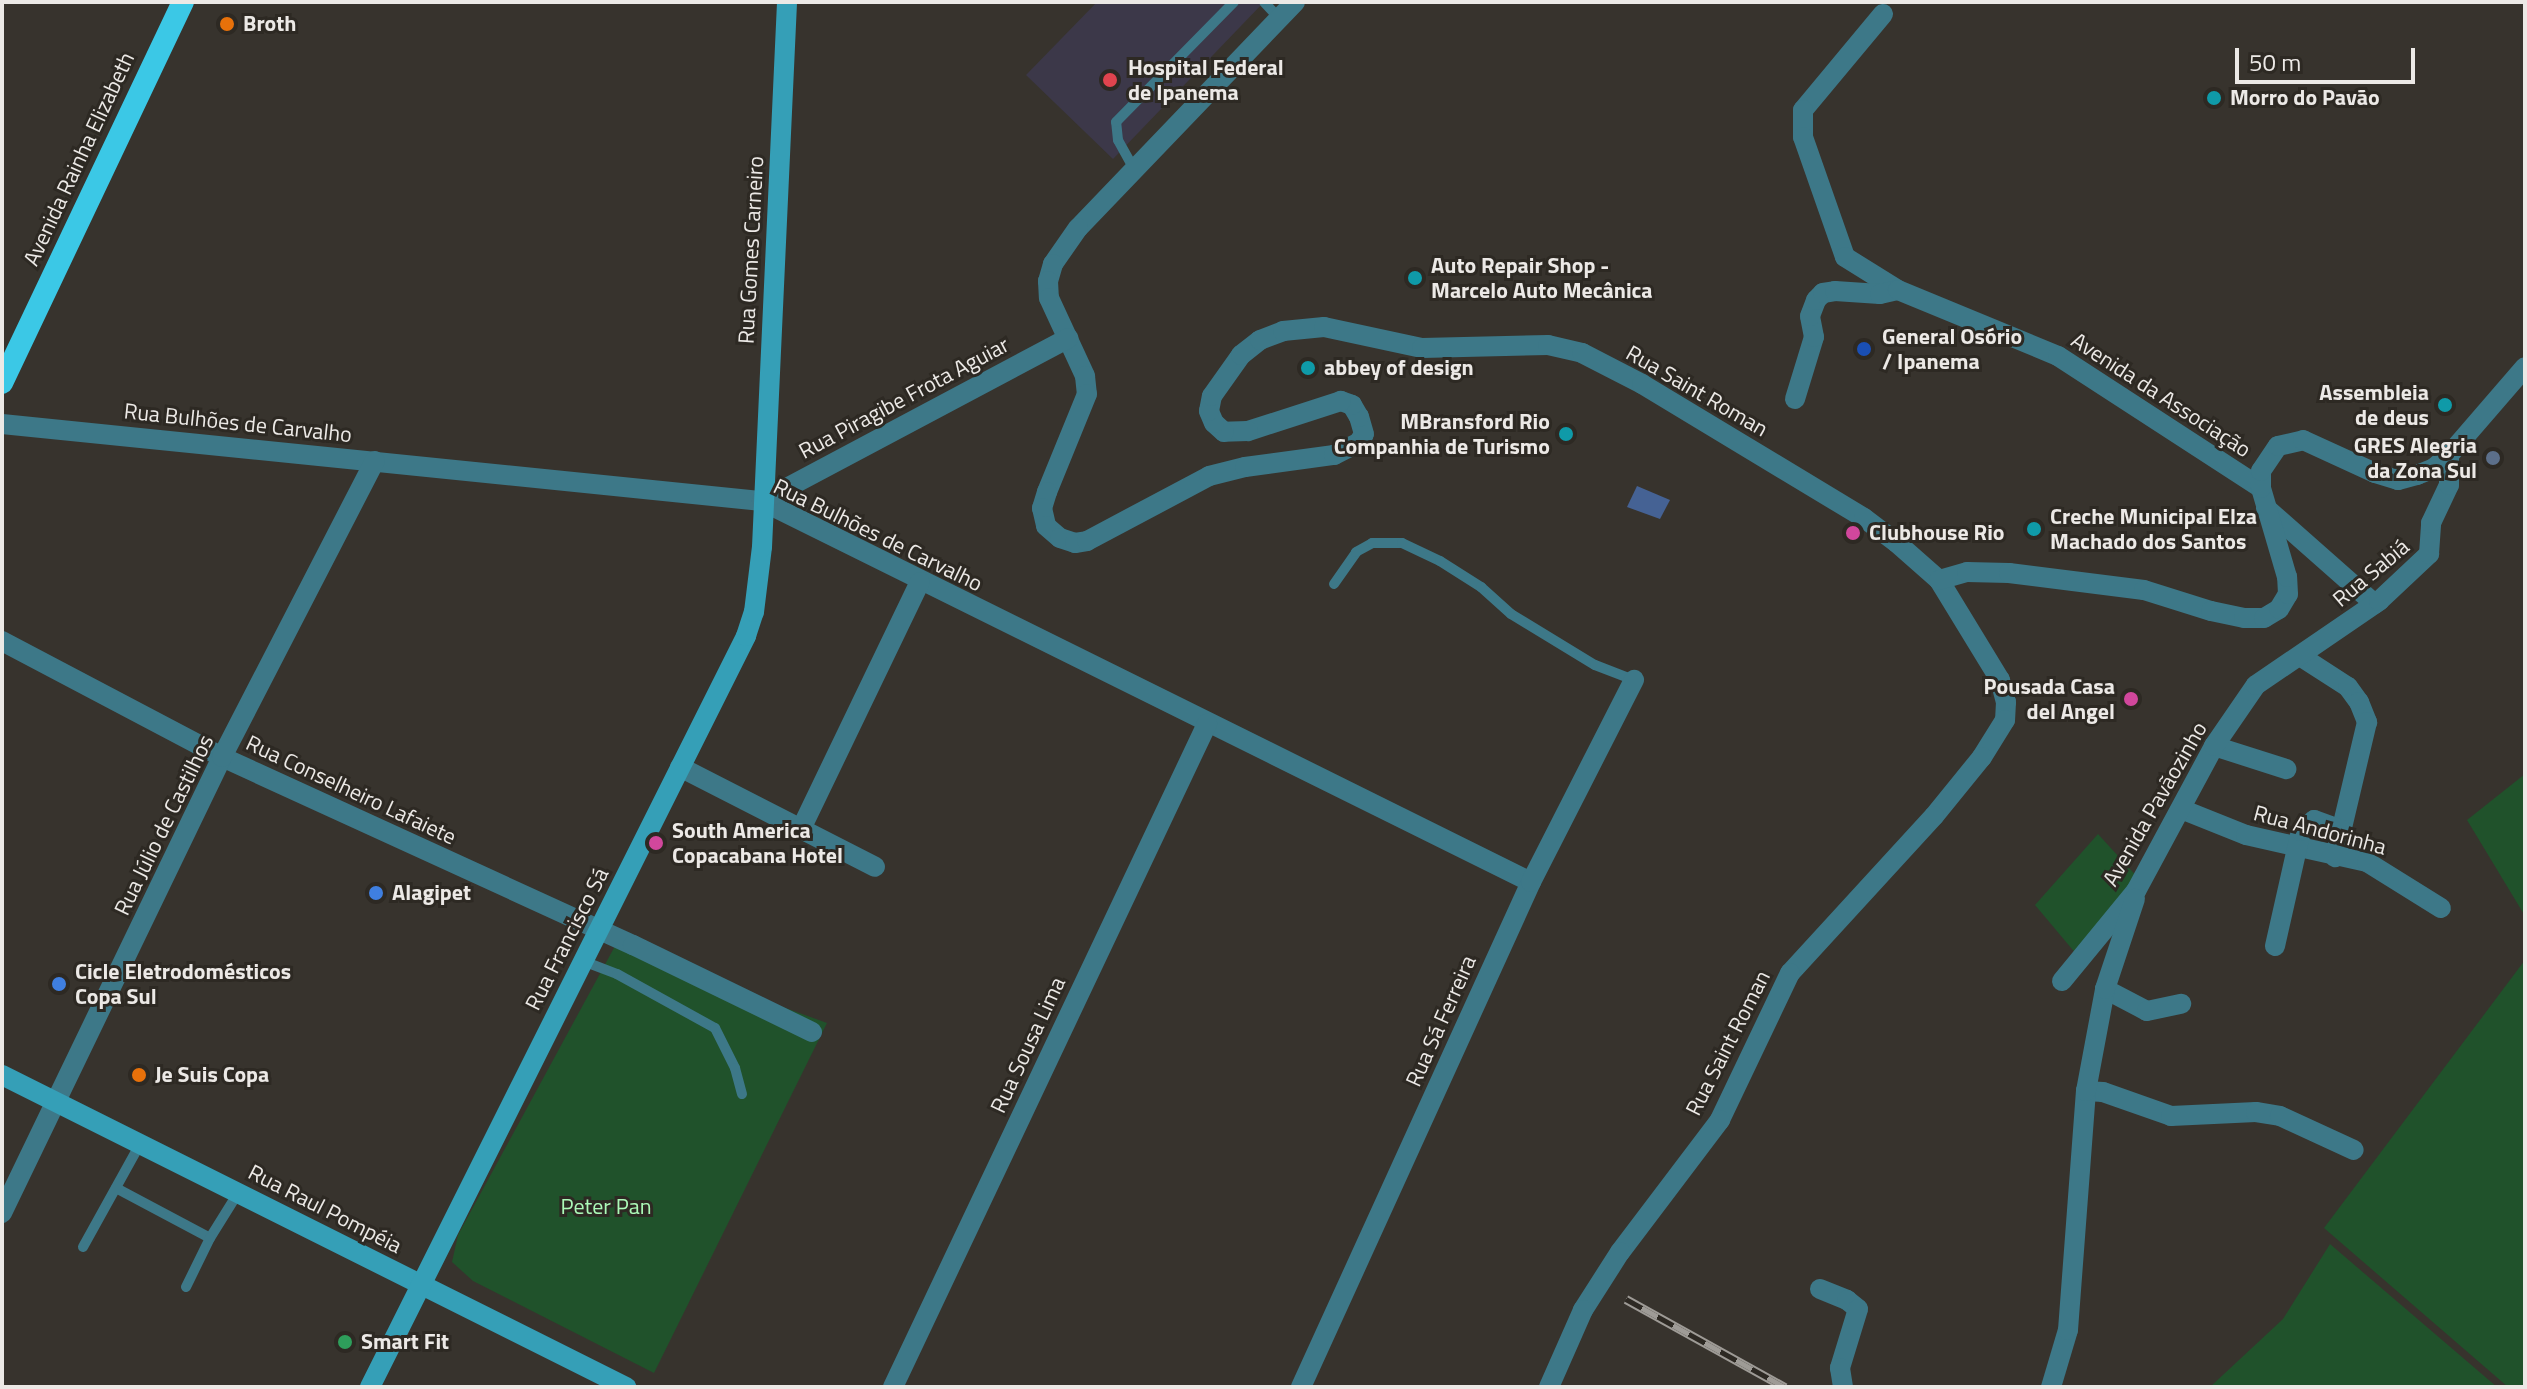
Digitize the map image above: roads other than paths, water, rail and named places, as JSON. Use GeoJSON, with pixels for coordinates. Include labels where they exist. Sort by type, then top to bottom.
{"type":"FeatureCollection","features":[{"type":"Feature","properties":{"kind":"highway","name":"Avenida Rainha Elizabeth"},"geometry":{"type":"LineString","coordinates":[[2,383],[183,2]]}},
{"type":"Feature","properties":{"kind":"main road","name":"Rua Gomes Carneiro"},"geometry":{"type":"LineString","coordinates":[[762,501],[787,2]]}},
{"type":"Feature","properties":{"kind":"main road","name":"Rua Francisco Sá"},"geometry":{"type":"LineString","coordinates":[[370,1387],[746,636],[760,581],[762,501]]}},
{"type":"Feature","properties":{"kind":"main road","name":"Rua Raul Pompéia"},"geometry":{"type":"LineString","coordinates":[[2,1075],[626,1387]]}},
{"type":"Feature","properties":{"kind":"street"},"geometry":{"type":"LineString","coordinates":[[1068,338],[1049,298],[1048,281],[1053,264],[1078,228],[1295,2]]}},
{"type":"Feature","properties":{"kind":"street"},"geometry":{"type":"LineString","coordinates":[[1883,14],[1803,110],[1803,137],[1845,257],[1898,290]]}},
{"type":"Feature","properties":{"kind":"street","name":"Avenida da Associação"},"geometry":{"type":"LineString","coordinates":[[1795,399],[1814,337],[1810,316],[1816,300],[1823,293],[1835,291],[1880,294],[1898,290],[2058,356],[2264,498],[2375,604]]}},
{"type":"Feature","properties":{"kind":"street","name":"Rua Saint Roman"},"geometry":{"type":"LineString","coordinates":[[1068,338],[1085,376],[1087,394],[1042,508],[1046,526],[1060,538],[1075,543],[1087,541],[1209,476],[1245,467],[1334,455],[1359,442],[1364,434],[1359,417],[1352,405],[1341,401],[1248,431],[1224,432],[1214,423],[1209,411],[1212,396],[1241,355],[1260,340],[1283,331],[1324,327],[1422,348],[1519,343],[1582,353],[1663,396],[1864,518],[1939,580],[2000,680],[2006,702],[2005,720],[1988,749],[1934,816],[1790,973],[1720,1120],[1620,1252],[1590,1298],[1549,1387]]}},
{"type":"Feature","properties":{"kind":"street","name":"Rua Piragibe Frota Aguiar"},"geometry":{"type":"LineString","coordinates":[[762,501],[1068,338]]}},
{"type":"Feature","properties":{"kind":"street"},"geometry":{"type":"LineString","coordinates":[[1939,580],[1967,572],[2009,573],[2144,590],[2211,611],[2244,618],[2264,618],[2279,609],[2288,594],[2287,577],[2264,498],[2261,471],[2283,442],[2303,440],[2337,458],[2398,480],[2434,468],[2449,455],[2525,367]]}},
{"type":"Feature","properties":{"kind":"street","name":"Rua Bulhões de Carvalho"},"geometry":{"type":"LineString","coordinates":[[2,424],[762,501],[920,582],[1531,882]]}},
{"type":"Feature","properties":{"kind":"street","name":"Rua Sabiá"},"geometry":{"type":"LineString","coordinates":[[2256,685],[2375,604],[2429,554],[2431,523],[2449,485],[2449,455]]}},
{"type":"Feature","properties":{"kind":"street","name":"Rua Júlio de Castilhos"},"geometry":{"type":"LineString","coordinates":[[2,1213],[222,757],[375,461]]}},
{"type":"Feature","properties":{"kind":"street"},"geometry":{"type":"LineString","coordinates":[[801,829],[920,582]]}},
{"type":"Feature","properties":{"kind":"street","name":"Rua Conselheiro Lafaiete"},"geometry":{"type":"LineString","coordinates":[[2,641],[222,757],[599,930],[812,1032]]}},
{"type":"Feature","properties":{"kind":"street"},"geometry":{"type":"LineString","coordinates":[[2300,656],[2348,687],[2359,702],[2367,722],[2335,857]]}},
{"type":"Feature","properties":{"kind":"street","name":"Rua Sá Ferreira"},"geometry":{"type":"LineString","coordinates":[[1301,1387],[1531,882],[1634,680]]}},
{"type":"Feature","properties":{"kind":"street","name":"Avenida Pavãozinho"},"geometry":{"type":"LineString","coordinates":[[2062,981],[2136,891],[2214,746],[2256,685]]}},
{"type":"Feature","properties":{"kind":"street","name":"Rua Sousa Lima"},"geometry":{"type":"LineString","coordinates":[[893,1387],[1207,724]]}},
{"type":"Feature","properties":{"kind":"street"},"geometry":{"type":"LineString","coordinates":[[2214,746],[2286,769]]}},
{"type":"Feature","properties":{"kind":"street"},"geometry":{"type":"LineString","coordinates":[[680,767],[875,867]]}},
{"type":"Feature","properties":{"kind":"street","name":"Rua Andorinha"},"geometry":{"type":"LineString","coordinates":[[2181,809],[2246,835],[2367,862],[2392,874],[2441,908]]}},
{"type":"Feature","properties":{"kind":"street"},"geometry":{"type":"LineString","coordinates":[[2275,946],[2301,831],[2309,821],[2342,830]]}},
{"type":"Feature","properties":{"kind":"street"},"geometry":{"type":"LineString","coordinates":[[2051,1387],[2068,1330],[2086,1091],[2105,989],[2136,891]]}},
{"type":"Feature","properties":{"kind":"street"},"geometry":{"type":"LineString","coordinates":[[2105,989],[2147,1011],[2181,1004]]}},
{"type":"Feature","properties":{"kind":"street"},"geometry":{"type":"LineString","coordinates":[[2086,1091],[2103,1092],[2171,1116],[2256,1112],[2280,1116],[2354,1150]]}},
{"type":"Feature","properties":{"kind":"street"},"geometry":{"type":"LineString","coordinates":[[1820,1289],[1847,1300],[1858,1309],[1840,1368],[1843,1387]]}},
{"type":"Feature","properties":{"kind":"lane"},"geometry":{"type":"LineString","coordinates":[[1134,169],[1118,140],[1116,122],[1234,2]]}},
{"type":"Feature","properties":{"kind":"lane"},"geometry":{"type":"LineString","coordinates":[[1264,2],[1279,18]]}},
{"type":"Feature","properties":{"kind":"lane"},"geometry":{"type":"LineString","coordinates":[[1334,584],[1356,552],[1372,543],[1402,543],[1440,561],[1481,587],[1511,614],[1595,665],[1634,680]]}},
{"type":"Feature","properties":{"kind":"lane"},"geometry":{"type":"LineString","coordinates":[[583,961],[617,974],[715,1028],[735,1068],[742,1094]]}},
{"type":"Feature","properties":{"kind":"lane"},"geometry":{"type":"LineString","coordinates":[[83,1247],[140,1144]]}},
{"type":"Feature","properties":{"kind":"lane"},"geometry":{"type":"LineString","coordinates":[[116,1188],[210,1238]]}},
{"type":"Feature","properties":{"kind":"lane"},"geometry":{"type":"LineString","coordinates":[[186,1287],[210,1238],[238,1193]]}},
{"type":"Feature","properties":{"kind":"water"},"geometry":{"type":"Polygon","coordinates":[[[1637,486],[1670,500],[1660,519],[1627,507],[1637,486]]]}},
{"type":"Feature","properties":{"kind":"railway"},"geometry":{"type":"LineString","coordinates":[[1626,1299],[1785,1387]]}},
{"type":"Feature","properties":{"kind":"place","name":"Broth"},"geometry":{"type":"Point","coordinates":[227,24]}},
{"type":"Feature","properties":{"kind":"place","name":"Hospital Federal de Ipanema"},"geometry":{"type":"Point","coordinates":[1110,80]}},
{"type":"Feature","properties":{"kind":"place","name":"Morro do Pavão"},"geometry":{"type":"Point","coordinates":[2214,98]}},
{"type":"Feature","properties":{"kind":"place","name":"Auto Repair Shop - Marcelo Auto Mecânica"},"geometry":{"type":"Point","coordinates":[1415,278]}},
{"type":"Feature","properties":{"kind":"place","name":"General Osório / Ipanema"},"geometry":{"type":"Point","coordinates":[1864,349]}},
{"type":"Feature","properties":{"kind":"place","name":"abbey of design"},"geometry":{"type":"Point","coordinates":[1308,368]}},
{"type":"Feature","properties":{"kind":"place","name":"Assembleia de deus"},"geometry":{"type":"Point","coordinates":[2445,405]}},
{"type":"Feature","properties":{"kind":"place","name":"MBransford Rio Companhia de Turismo"},"geometry":{"type":"Point","coordinates":[1566,434]}},
{"type":"Feature","properties":{"kind":"place","name":"GRES Alegria da Zona Sul"},"geometry":{"type":"Point","coordinates":[2493,458]}},
{"type":"Feature","properties":{"kind":"place","name":"Creche Municipal Elza Machado dos Santos"},"geometry":{"type":"Point","coordinates":[2034,529]}},
{"type":"Feature","properties":{"kind":"place","name":"Clubhouse Rio"},"geometry":{"type":"Point","coordinates":[1853,533]}},
{"type":"Feature","properties":{"kind":"place","name":"Pousada Casa del Angel"},"geometry":{"type":"Point","coordinates":[2131,699]}},
{"type":"Feature","properties":{"kind":"place","name":"South America Copacabana Hotel"},"geometry":{"type":"Point","coordinates":[656,843]}},
{"type":"Feature","properties":{"kind":"place","name":"Alagipet"},"geometry":{"type":"Point","coordinates":[376,893]}},
{"type":"Feature","properties":{"kind":"place","name":"Cicle Eletrodomésticos Copa Sul"},"geometry":{"type":"Point","coordinates":[59,984]}},
{"type":"Feature","properties":{"kind":"place","name":"Je Suis Copa"},"geometry":{"type":"Point","coordinates":[139,1075]}},
{"type":"Feature","properties":{"kind":"place","name":"Smart Fit"},"geometry":{"type":"Point","coordinates":[345,1342]}},
{"type":"Feature","properties":{"kind":"park label","name":"Peter Pan"},"geometry":{"type":"Point","coordinates":[606,1207]}}]}
